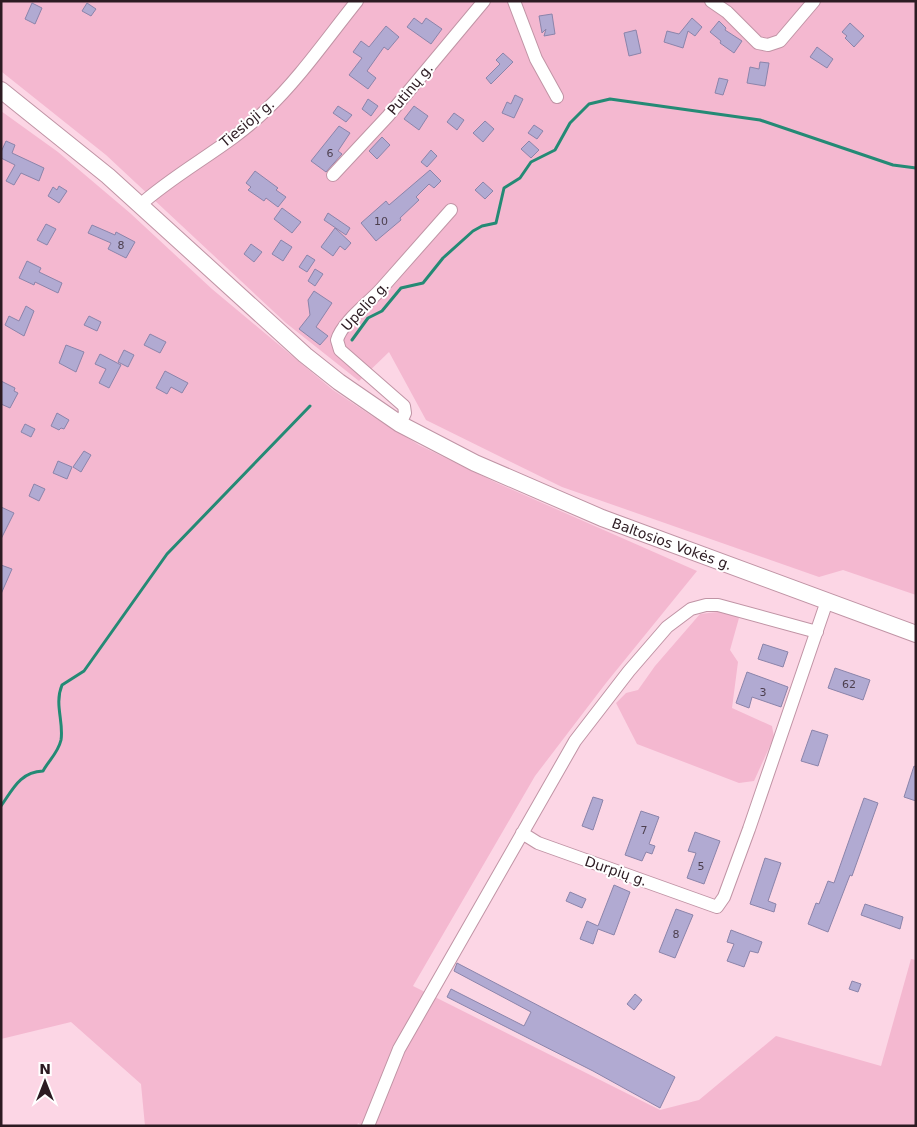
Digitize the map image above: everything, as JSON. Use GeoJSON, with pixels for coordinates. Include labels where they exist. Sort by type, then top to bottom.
{"type":"FeatureCollection","features":[{"type":"Feature","properties":{"kind":"main road","name":"Baltosios Vokės g."},"geometry":{"type":"LineString","coordinates":[[1,90],[75,147],[305,354],[339,382],[400,424],[522,485],[602,518],[916,634]]}},
{"type":"Feature","properties":{"kind":"street","name":"Tiesioji g."},"geometry":{"type":"LineString","coordinates":[[140,205],[177,174],[239,133],[266,110],[357,1]]}},
{"type":"Feature","properties":{"kind":"street","name":"Putinų g."},"geometry":{"type":"LineString","coordinates":[[333,175],[388,116],[484,1]]}},
{"type":"Feature","properties":{"kind":"street"},"geometry":{"type":"LineString","coordinates":[[514,1],[536,59],[557,97]]}},
{"type":"Feature","properties":{"kind":"street"},"geometry":{"type":"LineString","coordinates":[[711,1],[727,12],[758,43],[768,45],[780,41],[814,1]]}},
{"type":"Feature","properties":{"kind":"street","name":"Upelio g."},"geometry":{"type":"LineString","coordinates":[[400,424],[405,413],[404,406],[340,350],[337,340],[344,326],[383,287],[403,262],[451,210]]}},
{"type":"Feature","properties":{"kind":"street","name":"Durpių g."},"geometry":{"type":"LineString","coordinates":[[522,833],[538,843],[718,907],[749,830],[827,601]]}},
{"type":"Feature","properties":{"kind":"street"},"geometry":{"type":"LineString","coordinates":[[368,1126],[399,1049],[575,741],[594,714],[635,664],[678,617],[691,609],[706,605],[718,605],[817,632]]}},
{"type":"Feature","properties":{"kind":"shaded area"},"geometry":{"type":"Polygon","coordinates":[[[1,1],[916,1],[916,595],[843,570],[819,577],[562,487],[426,420],[389,352],[359,381],[286,323],[106,155],[2,72],[1,1]]]}},
{"type":"Feature","properties":{"kind":"shaded area"},"geometry":{"type":"Polygon","coordinates":[[[1,111],[58,152],[130,213],[212,289],[333,390],[372,416],[419,445],[497,483],[697,571],[606,683],[535,776],[413,986],[660,1110],[699,1100],[776,1036],[881,1066],[911,959],[916,960],[916,1126],[363,1126],[358,1123],[357,1126],[145,1126],[141,1084],[71,1022],[1,1039],[1,111]]]}},
{"type":"Feature","properties":{"kind":"shaded area"},"geometry":{"type":"Polygon","coordinates":[[[726,611],[739,618],[730,650],[738,662],[732,708],[772,726],[774,737],[754,781],[739,783],[637,744],[616,703],[626,693],[638,690],[655,666],[700,614],[726,611]]]}},
{"type":"Feature","properties":{"kind":"building"},"geometry":{"type":"Polygon","coordinates":[[[32,3],[42,8],[35,24],[25,19],[32,3]]]}},
{"type":"Feature","properties":{"kind":"building"},"geometry":{"type":"Polygon","coordinates":[[[87,3],[96,9],[91,16],[82,11],[87,3]]]}},
{"type":"Feature","properties":{"kind":"building"},"geometry":{"type":"Polygon","coordinates":[[[552,14],[555,34],[544,36],[546,29],[542,33],[539,16],[552,14]]]}},
{"type":"Feature","properties":{"kind":"building"},"geometry":{"type":"Polygon","coordinates":[[[414,18],[422,24],[426,18],[442,29],[431,44],[407,27],[414,18]]]}},
{"type":"Feature","properties":{"kind":"building"},"geometry":{"type":"Polygon","coordinates":[[[692,18],[702,27],[695,36],[688,31],[683,48],[664,42],[667,31],[679,34],[692,18]]]}},
{"type":"Feature","properties":{"kind":"building"},"geometry":{"type":"Polygon","coordinates":[[[719,21],[726,28],[725,30],[742,41],[734,53],[720,43],[721,41],[710,32],[719,21]]]}},
{"type":"Feature","properties":{"kind":"building"},"geometry":{"type":"Polygon","coordinates":[[[850,23],[864,36],[854,47],[842,32],[850,23]]]}},
{"type":"Feature","properties":{"kind":"building"},"geometry":{"type":"Polygon","coordinates":[[[386,26],[399,37],[388,50],[384,47],[367,71],[376,78],[368,89],[349,75],[362,58],[353,52],[361,41],[369,47],[386,26]]]}},
{"type":"Feature","properties":{"kind":"building"},"geometry":{"type":"Polygon","coordinates":[[[636,30],[641,53],[629,56],[624,33],[636,30]]]}},
{"type":"Feature","properties":{"kind":"building"},"geometry":{"type":"Polygon","coordinates":[[[817,47],[833,59],[827,68],[810,57],[817,47]]]}},
{"type":"Feature","properties":{"kind":"building"},"geometry":{"type":"Polygon","coordinates":[[[503,53],[513,62],[491,84],[486,78],[500,64],[496,60],[503,53]]]}},
{"type":"Feature","properties":{"kind":"building"},"geometry":{"type":"Polygon","coordinates":[[[760,62],[769,63],[765,86],[747,83],[750,67],[759,69],[760,62]]]}},
{"type":"Feature","properties":{"kind":"building"},"geometry":{"type":"Polygon","coordinates":[[[719,78],[728,80],[723,95],[715,93],[719,78]]]}},
{"type":"Feature","properties":{"kind":"building"},"geometry":{"type":"Polygon","coordinates":[[[515,95],[523,99],[514,118],[502,113],[507,102],[511,104],[515,95]]]}},
{"type":"Feature","properties":{"kind":"building"},"geometry":{"type":"Polygon","coordinates":[[[368,99],[378,106],[371,116],[362,109],[368,99]]]}},
{"type":"Feature","properties":{"kind":"building"},"geometry":{"type":"Polygon","coordinates":[[[338,106],[352,115],[346,122],[333,113],[338,106]]]}},
{"type":"Feature","properties":{"kind":"building"},"geometry":{"type":"Polygon","coordinates":[[[414,106],[428,116],[419,130],[404,119],[414,106]]]}},
{"type":"Feature","properties":{"kind":"building"},"geometry":{"type":"Polygon","coordinates":[[[454,113],[464,120],[457,130],[447,122],[454,113]]]}},
{"type":"Feature","properties":{"kind":"building"},"geometry":{"type":"Polygon","coordinates":[[[485,121],[494,129],[483,142],[473,133],[485,121]]]}},
{"type":"Feature","properties":{"kind":"building"},"geometry":{"type":"Polygon","coordinates":[[[534,125],[543,131],[537,139],[528,133],[534,125]]]}},
{"type":"Feature","properties":{"kind":"building"},"geometry":{"type":"Polygon","coordinates":[[[339,126],[350,133],[338,151],[342,154],[326,172],[311,161],[339,126]]]}},
{"type":"Feature","properties":{"kind":"building"},"geometry":{"type":"Polygon","coordinates":[[[382,137],[390,145],[377,159],[369,151],[382,137]]]}},
{"type":"Feature","properties":{"kind":"building"},"geometry":{"type":"Polygon","coordinates":[[[6,141],[15,145],[12,153],[44,168],[39,181],[21,173],[14,185],[6,181],[15,165],[1,158],[1,152],[6,141]]]}},
{"type":"Feature","properties":{"kind":"building"},"geometry":{"type":"Polygon","coordinates":[[[529,141],[539,150],[531,158],[521,149],[529,141]]]}},
{"type":"Feature","properties":{"kind":"building"},"geometry":{"type":"Polygon","coordinates":[[[431,150],[437,156],[427,167],[421,162],[431,150]]]}},
{"type":"Feature","properties":{"kind":"building"},"geometry":{"type":"Polygon","coordinates":[[[430,170],[441,181],[434,188],[429,184],[416,197],[419,200],[400,218],[401,220],[376,241],[361,223],[386,201],[389,205],[430,170]]]}},
{"type":"Feature","properties":{"kind":"building"},"geometry":{"type":"Polygon","coordinates":[[[255,171],[278,188],[276,190],[286,197],[278,207],[266,198],[264,201],[248,190],[251,187],[246,183],[255,171]]]}},
{"type":"Feature","properties":{"kind":"building"},"geometry":{"type":"Polygon","coordinates":[[[483,182],[493,191],[485,199],[475,190],[483,182]]]}},
{"type":"Feature","properties":{"kind":"building"},"geometry":{"type":"Polygon","coordinates":[[[59,186],[67,191],[59,203],[48,196],[53,187],[57,190],[59,186]]]}},
{"type":"Feature","properties":{"kind":"building"},"geometry":{"type":"Polygon","coordinates":[[[282,208],[301,222],[292,233],[274,219],[282,208]]]}},
{"type":"Feature","properties":{"kind":"building"},"geometry":{"type":"Polygon","coordinates":[[[328,213],[350,228],[346,235],[324,220],[328,213]]]}},
{"type":"Feature","properties":{"kind":"building"},"geometry":{"type":"Polygon","coordinates":[[[46,224],[56,229],[47,245],[37,240],[46,224]]]}},
{"type":"Feature","properties":{"kind":"building"},"geometry":{"type":"Polygon","coordinates":[[[92,225],[115,235],[116,232],[135,242],[126,258],[108,249],[111,243],[88,233],[92,225]]]}},
{"type":"Feature","properties":{"kind":"building"},"geometry":{"type":"Polygon","coordinates":[[[335,228],[351,243],[345,250],[340,246],[333,256],[321,247],[335,228]]]}},
{"type":"Feature","properties":{"kind":"building"},"geometry":{"type":"Polygon","coordinates":[[[281,240],[292,247],[283,261],[272,254],[281,240]]]}},
{"type":"Feature","properties":{"kind":"building"},"geometry":{"type":"Polygon","coordinates":[[[251,244],[262,252],[254,262],[244,254],[251,244]]]}},
{"type":"Feature","properties":{"kind":"building"},"geometry":{"type":"Polygon","coordinates":[[[307,255],[315,260],[307,272],[299,267],[307,255]]]}},
{"type":"Feature","properties":{"kind":"building"},"geometry":{"type":"Polygon","coordinates":[[[27,261],[41,268],[39,272],[62,283],[58,293],[35,282],[34,285],[19,278],[27,261]]]}},
{"type":"Feature","properties":{"kind":"building"},"geometry":{"type":"Polygon","coordinates":[[[315,269],[323,274],[315,286],[308,281],[315,269]]]}},
{"type":"Feature","properties":{"kind":"building"},"geometry":{"type":"Polygon","coordinates":[[[314,291],[332,303],[316,327],[328,336],[320,345],[299,329],[310,315],[308,300],[314,291]]]}},
{"type":"Feature","properties":{"kind":"building"},"geometry":{"type":"Polygon","coordinates":[[[26,306],[34,311],[24,336],[5,325],[9,316],[19,321],[26,306]]]}},
{"type":"Feature","properties":{"kind":"building"},"geometry":{"type":"Polygon","coordinates":[[[89,316],[101,322],[97,331],[84,325],[89,316]]]}},
{"type":"Feature","properties":{"kind":"building"},"geometry":{"type":"Polygon","coordinates":[[[150,334],[166,342],[160,353],[144,345],[150,334]]]}},
{"type":"Feature","properties":{"kind":"building"},"geometry":{"type":"Polygon","coordinates":[[[66,345],[84,352],[76,372],[59,363],[66,345]]]}},
{"type":"Feature","properties":{"kind":"building"},"geometry":{"type":"Polygon","coordinates":[[[124,350],[134,355],[128,367],[118,362],[124,350]]]}},
{"type":"Feature","properties":{"kind":"building"},"geometry":{"type":"Polygon","coordinates":[[[100,354],[121,365],[109,388],[99,383],[106,369],[95,364],[100,354]]]}},
{"type":"Feature","properties":{"kind":"building"},"geometry":{"type":"Polygon","coordinates":[[[165,371],[188,383],[182,393],[171,387],[167,394],[156,388],[165,371]]]}},
{"type":"Feature","properties":{"kind":"building"},"geometry":{"type":"Polygon","coordinates":[[[1,381],[15,388],[14,391],[18,393],[10,408],[1,404],[1,381]]]}},
{"type":"Feature","properties":{"kind":"building"},"geometry":{"type":"Polygon","coordinates":[[[57,413],[69,420],[64,429],[61,428],[59,430],[51,426],[57,413]]]}},
{"type":"Feature","properties":{"kind":"building"},"geometry":{"type":"Polygon","coordinates":[[[25,424],[35,429],[31,437],[21,432],[25,424]]]}},
{"type":"Feature","properties":{"kind":"building"},"geometry":{"type":"Polygon","coordinates":[[[84,451],[91,455],[81,472],[73,467],[84,451]]]}},
{"type":"Feature","properties":{"kind":"building"},"geometry":{"type":"Polygon","coordinates":[[[58,461],[72,467],[67,479],[53,473],[58,461]]]}},
{"type":"Feature","properties":{"kind":"building"},"geometry":{"type":"Polygon","coordinates":[[[34,484],[45,489],[39,501],[29,496],[34,484]]]}},
{"type":"Feature","properties":{"kind":"building"},"geometry":{"type":"Polygon","coordinates":[[[1,507],[14,513],[1,539],[1,507]]]}},
{"type":"Feature","properties":{"kind":"building"},"geometry":{"type":"Polygon","coordinates":[[[1,565],[12,569],[1,594],[1,565]]]}},
{"type":"Feature","properties":{"kind":"building"},"geometry":{"type":"Polygon","coordinates":[[[763,644],[788,652],[783,667],[758,659],[763,644]]]}},
{"type":"Feature","properties":{"kind":"building"},"geometry":{"type":"Polygon","coordinates":[[[835,668],[870,680],[863,700],[828,688],[835,668]]]}},
{"type":"Feature","properties":{"kind":"building"},"geometry":{"type":"Polygon","coordinates":[[[747,672],[788,687],[781,707],[752,697],[749,708],[736,703],[747,672]]]}},
{"type":"Feature","properties":{"kind":"building"},"geometry":{"type":"Polygon","coordinates":[[[812,730],[828,735],[818,766],[801,761],[812,730]]]}},
{"type":"Feature","properties":{"kind":"building"},"geometry":{"type":"Polygon","coordinates":[[[914,766],[916,767],[916,801],[904,797],[914,766]]]}},
{"type":"Feature","properties":{"kind":"building"},"geometry":{"type":"Polygon","coordinates":[[[593,797],[603,800],[593,830],[582,826],[593,797]]]}},
{"type":"Feature","properties":{"kind":"building"},"geometry":{"type":"Polygon","coordinates":[[[864,798],[878,803],[852,876],[850,875],[828,932],[808,924],[816,903],[819,904],[828,881],[834,883],[864,798]]]}},
{"type":"Feature","properties":{"kind":"building"},"geometry":{"type":"Polygon","coordinates":[[[641,811],[659,817],[649,844],[655,846],[652,854],[646,852],[642,861],[625,855],[641,811]]]}},
{"type":"Feature","properties":{"kind":"building"},"geometry":{"type":"Polygon","coordinates":[[[695,832],[720,841],[704,884],[687,878],[696,853],[688,851],[695,832]]]}},
{"type":"Feature","properties":{"kind":"building"},"geometry":{"type":"Polygon","coordinates":[[[765,858],[781,863],[768,901],[776,904],[774,912],[750,904],[765,858]]]}},
{"type":"Feature","properties":{"kind":"building"},"geometry":{"type":"Polygon","coordinates":[[[614,885],[630,892],[614,935],[598,929],[593,944],[580,939],[587,921],[598,926],[614,885]]]}},
{"type":"Feature","properties":{"kind":"building"},"geometry":{"type":"Polygon","coordinates":[[[570,892],[586,899],[582,908],[566,901],[570,892]]]}},
{"type":"Feature","properties":{"kind":"building"},"geometry":{"type":"Polygon","coordinates":[[[865,904],[903,917],[900,929],[861,915],[865,904]]]}},
{"type":"Feature","properties":{"kind":"building"},"geometry":{"type":"Polygon","coordinates":[[[676,909],[693,915],[675,958],[659,952],[676,909]]]}},
{"type":"Feature","properties":{"kind":"building"},"geometry":{"type":"Polygon","coordinates":[[[731,930],[762,942],[758,953],[750,951],[744,967],[727,961],[734,944],[727,942],[731,930]]]}},
{"type":"Feature","properties":{"kind":"building"},"geometry":{"type":"Polygon","coordinates":[[[457,963],[675,1077],[660,1108],[593,1071],[447,997],[451,989],[524,1026],[531,1012],[454,971],[457,963]]]}},
{"type":"Feature","properties":{"kind":"building"},"geometry":{"type":"Polygon","coordinates":[[[852,981],[861,984],[858,992],[849,989],[852,981]]]}},
{"type":"Feature","properties":{"kind":"building"},"geometry":{"type":"Polygon","coordinates":[[[635,994],[642,1000],[634,1010],[627,1004],[635,994]]]}},
{"type":"Feature","properties":{"kind":"waterway"},"geometry":{"type":"LineString","coordinates":[[352,340],[368,318],[382,311],[401,288],[423,283],[443,258],[473,231],[482,226],[496,223],[504,188],[520,178],[531,162],[555,150],[570,123],[589,104],[610,99],[760,120],[893,165],[916,168]]}},
{"type":"Feature","properties":{"kind":"waterway"},"geometry":{"type":"LineString","coordinates":[[1,806],[13,788],[23,778],[28,774],[43,771],[58,749],[62,733],[59,706],[62,685],[84,671],[167,554],[310,406]]}}]}
